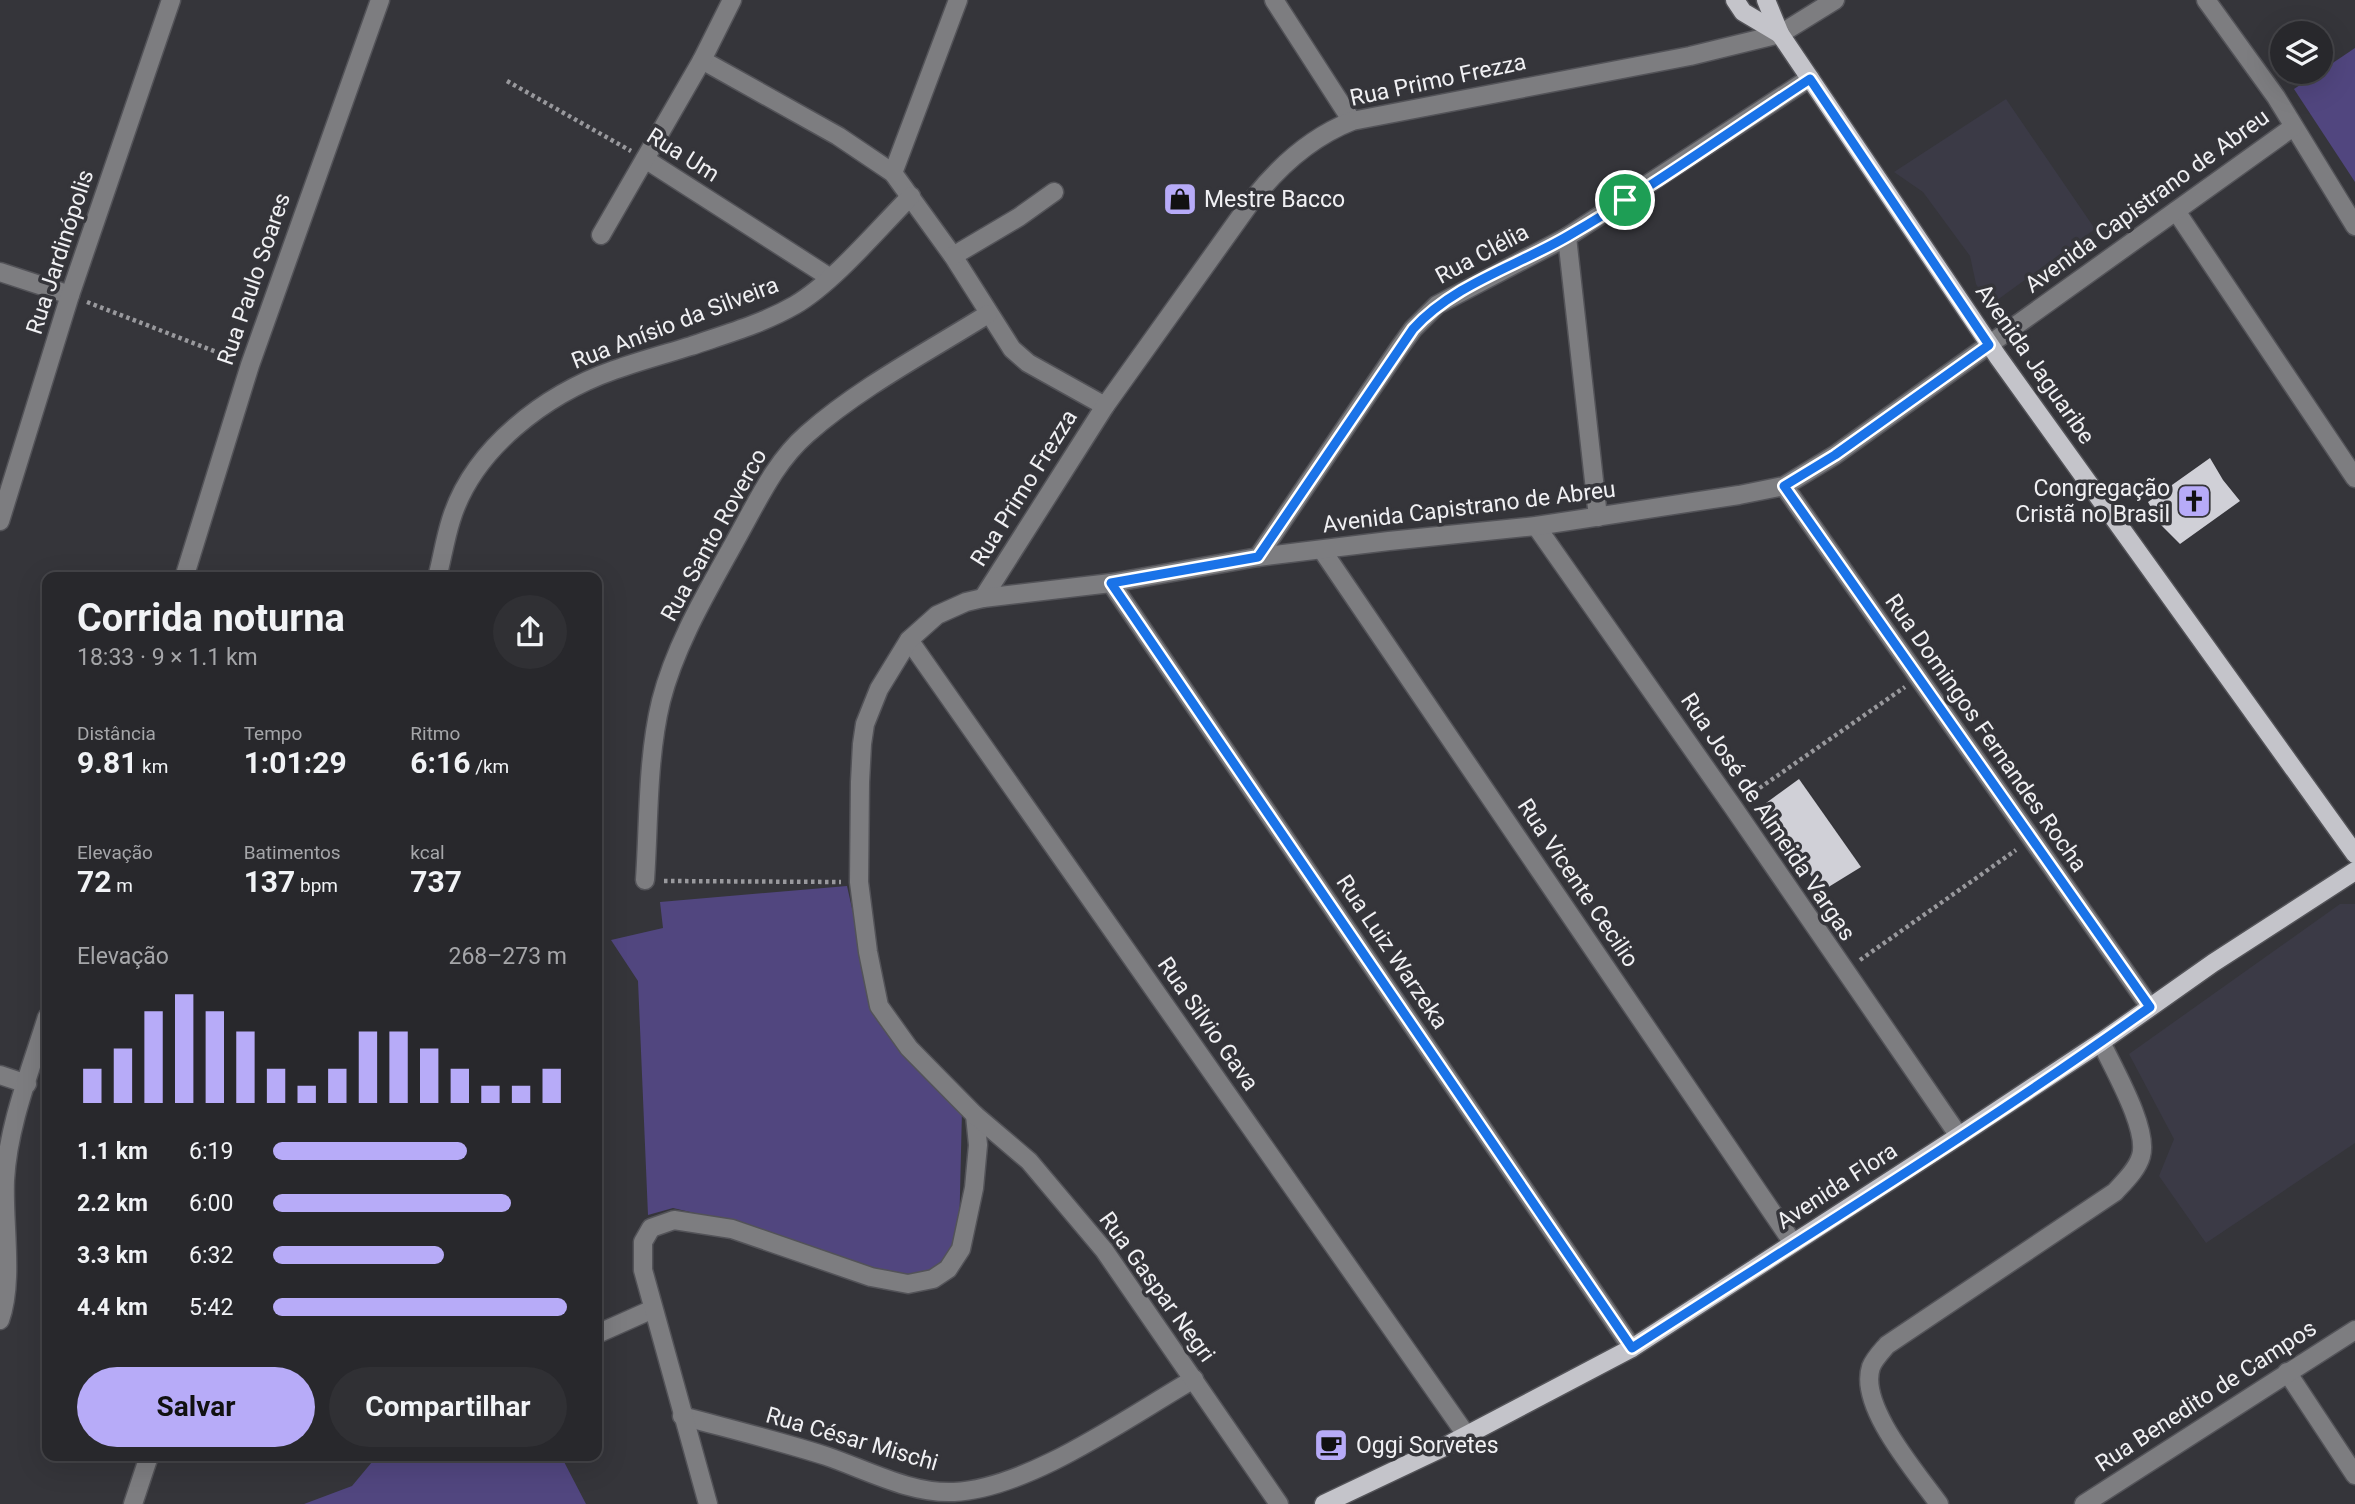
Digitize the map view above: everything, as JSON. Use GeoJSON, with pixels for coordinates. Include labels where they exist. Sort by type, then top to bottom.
{"type":"FeatureCollection","features":[{"type":"Feature","properties":{"kind":"main road","name":"Avenida Jaguaribe"},"geometry":{"type":"LineString","coordinates":[[1735,0],[1743,12],[1780,34]]}},
{"type":"Feature","properties":{"kind":"main road","name":"Avenida Jaguaribe"},"geometry":{"type":"LineString","coordinates":[[1766,0],[1780,34],[1989,345],[2355,854]]}},
{"type":"Feature","properties":{"kind":"main road","name":"Avenida Flora"},"geometry":{"type":"LineString","coordinates":[[1324,1504],[1467,1436],[1632,1348],[1959,1136],[2101,1042],[2213,963],[2355,871]]}},
{"type":"Feature","properties":{"kind":"street","name":"Rua Jardinópolis"},"geometry":{"type":"LineString","coordinates":[[0,521],[70,295],[171,0]]}},
{"type":"Feature","properties":{"kind":"street","name":"Rua Paulo Soares"},"geometry":{"type":"LineString","coordinates":[[186,572],[250,365],[380,0]]}},
{"type":"Feature","properties":{"kind":"street"},"geometry":{"type":"LineString","coordinates":[[601,235],[702,60],[732,0]]}},
{"type":"Feature","properties":{"kind":"street"},"geometry":{"type":"LineString","coordinates":[[893,173],[958,0]]}},
{"type":"Feature","properties":{"kind":"street"},"geometry":{"type":"LineString","coordinates":[[1274,0],[1352,121]]}},
{"type":"Feature","properties":{"kind":"street","name":"Rua Primo Frezza"},"geometry":{"type":"LineString","coordinates":[[983,598],[1105,405],[1266,183],[1307,144],[1352,121],[1690,56],[1780,34],[1835,0]]}},
{"type":"Feature","properties":{"kind":"street"},"geometry":{"type":"LineString","coordinates":[[2206,0],[2264,81],[2355,226]]}},
{"type":"Feature","properties":{"kind":"street"},"geometry":{"type":"LineString","coordinates":[[702,60],[838,136],[893,173],[953,256],[1004,340],[1018,355],[1055,379],[1105,405]]}},
{"type":"Feature","properties":{"kind":"street","name":"Rua Clélia"},"geometry":{"type":"LineString","coordinates":[[1258,557],[1423,317],[1486,278],[1567,237],[1810,79]]}},
{"type":"Feature","properties":{"kind":"street","name":"Avenida Capistrano de Abreu"},"geometry":{"type":"LineString","coordinates":[[975,1115],[909,1048],[879,1006],[868,953],[859,882],[860,782],[865,724],[879,690],[909,640],[937,615],[966,602],[983,598],[1111,583],[1258,557],[1536,526],[1784,486],[1835,455],[2293,127]]}},
{"type":"Feature","properties":{"kind":"street","name":"Rua Um"},"geometry":{"type":"LineString","coordinates":[[645,159],[829,277]]}},
{"type":"Feature","properties":{"kind":"street"},"geometry":{"type":"LineString","coordinates":[[953,256],[1054,192]]}},
{"type":"Feature","properties":{"kind":"street","name":"Rua Anísio da Silveira"},"geometry":{"type":"LineString","coordinates":[[438,572],[451,519],[478,466],[510,433],[543,406],[573,388],[613,371],[743,329],[804,299],[911,196]]}},
{"type":"Feature","properties":{"kind":"street"},"geometry":{"type":"LineString","coordinates":[[2176,211],[2355,478]]}},
{"type":"Feature","properties":{"kind":"street"},"geometry":{"type":"LineString","coordinates":[[1567,237],[1598,517]]}},
{"type":"Feature","properties":{"kind":"street"},"geometry":{"type":"LineString","coordinates":[[0,272],[70,295]]}},
{"type":"Feature","properties":{"kind":"street","name":"Rua Santo Roverco"},"geometry":{"type":"LineString","coordinates":[[645,880],[654,745],[661,702],[688,631],[772,475],[793,448],[828,416],[988,314]]}},
{"type":"Feature","properties":{"kind":"street","name":"Rua Domingos Fernandes Rocha"},"geometry":{"type":"LineString","coordinates":[[1784,486],[2150,1007]]}},
{"type":"Feature","properties":{"kind":"street","name":"Rua José de Almeida Vargas"},"geometry":{"type":"LineString","coordinates":[[1536,526],[1959,1136]]}},
{"type":"Feature","properties":{"kind":"street","name":"Rua Vicente Cecilio"},"geometry":{"type":"LineString","coordinates":[[1322,550],[1793,1243]]}},
{"type":"Feature","properties":{"kind":"street","name":"Rua Luiz Warzeka"},"geometry":{"type":"LineString","coordinates":[[1111,583],[1632,1348]]}},
{"type":"Feature","properties":{"kind":"street","name":"Rua Silvio Gava"},"geometry":{"type":"LineString","coordinates":[[909,640],[1467,1436]]}},
{"type":"Feature","properties":{"kind":"street"},"geometry":{"type":"LineString","coordinates":[[0,1320],[4,1309],[5,1178],[13,1129],[42,1034]]}},
{"type":"Feature","properties":{"kind":"street"},"geometry":{"type":"LineString","coordinates":[[1939,1504],[1874,1407],[1869,1382],[1871,1367],[1886,1345],[2115,1192],[2132,1174],[2141,1157],[2142,1140],[2138,1124],[2101,1042]]}},
{"type":"Feature","properties":{"kind":"street"},"geometry":{"type":"LineString","coordinates":[[0,1075],[27,1084]]}},
{"type":"Feature","properties":{"kind":"street"},"geometry":{"type":"LineString","coordinates":[[708,1504],[643,1270],[643,1242],[651,1228],[674,1220],[732,1228],[871,1277],[908,1284],[933,1279],[948,1269],[961,1249],[974,1188],[978,1145],[975,1115]]}},
{"type":"Feature","properties":{"kind":"street","name":"Rua Gaspar Negri"},"geometry":{"type":"LineString","coordinates":[[975,1115],[1029,1161],[1104,1250],[1279,1504]]}},
{"type":"Feature","properties":{"kind":"street"},"geometry":{"type":"LineString","coordinates":[[602,1332],[653,1309]]}},
{"type":"Feature","properties":{"kind":"street","name":"Rua Benedito de Campos"},"geometry":{"type":"LineString","coordinates":[[2084,1504],[2355,1330]]}},
{"type":"Feature","properties":{"kind":"street"},"geometry":{"type":"LineString","coordinates":[[2287,1372],[2355,1475]]}},
{"type":"Feature","properties":{"kind":"street","name":"Rua César Mischi"},"geometry":{"type":"LineString","coordinates":[[682,1416],[824,1456],[918,1496],[989,1487],[1024,1474],[1065,1455],[1194,1379]]}},
{"type":"Feature","properties":{"kind":"street"},"geometry":{"type":"LineString","coordinates":[[133,1504],[147,1461]]}},
{"type":"Feature","properties":{"kind":"path","name":"Rua Um"},"geometry":{"type":"LineString","coordinates":[[506,81],[645,159]]}},
{"type":"Feature","properties":{"kind":"path"},"geometry":{"type":"LineString","coordinates":[[70,295],[250,365]]}},
{"type":"Feature","properties":{"kind":"path"},"geometry":{"type":"LineString","coordinates":[[1733,807],[1918,678]]}},
{"type":"Feature","properties":{"kind":"path"},"geometry":{"type":"LineString","coordinates":[[1844,971],[2032,839]]}},
{"type":"Feature","properties":{"kind":"path"},"geometry":{"type":"LineString","coordinates":[[645,880],[859,882]]}},
{"type":"Feature","properties":{"kind":"shaded area"},"geometry":{"type":"Polygon","coordinates":[[[2355,48],[2355,182],[2294,89],[2301,84],[2333,84],[2333,63],[2355,48]]]}},
{"type":"Feature","properties":{"kind":"shaded area"},"geometry":{"type":"Polygon","coordinates":[[[2006,99],[2095,229],[1989,306],[1976,284],[1970,256],[1923,192],[1894,172],[2006,99]]]}},
{"type":"Feature","properties":{"kind":"shaded area"},"geometry":{"type":"Polygon","coordinates":[[[847,886],[860,944],[867,997],[878,1022],[902,1052],[962,1110],[959,1235],[953,1248],[939,1265],[913,1276],[887,1275],[703,1215],[673,1208],[648,1215],[638,981],[611,940],[663,928],[660,902],[847,886]]]}},
{"type":"Feature","properties":{"kind":"shaded area"},"geometry":{"type":"Polygon","coordinates":[[[2340,904],[2355,904],[2355,1143],[2206,1243],[2159,1176],[2174,1139],[2129,1054],[2340,904]]]}},
{"type":"Feature","properties":{"kind":"shaded area"},"geometry":{"type":"Polygon","coordinates":[[[373,1461],[564,1461],[586,1504],[304,1504],[352,1486],[373,1461]]]}},
{"type":"Feature","properties":{"kind":"building","name":"Congregação Cristã no Brasil"},"geometry":{"type":"Polygon","coordinates":[[[2210,458],[2240,501],[2180,544],[2160,524],[2148,502],[2210,458]]]}},
{"type":"Feature","properties":{"kind":"building"},"geometry":{"type":"Polygon","coordinates":[[[1799,779],[1861,867],[1822,891],[1762,806],[1799,779]]]}},
{"type":"Feature","properties":{"kind":"place","name":"Mestre Bacco"},"geometry":{"type":"Point","coordinates":[1180,199]}},
{"type":"Feature","properties":{"kind":"place","name":"Congregação Cristã no Brasil"},"geometry":{"type":"Point","coordinates":[2194,501]}},
{"type":"Feature","properties":{"kind":"place","name":"Oggi Sorvetes"},"geometry":{"type":"Point","coordinates":[1331,1445]}},
{"type":"Feature","properties":{"kind":"route"},"geometry":{"type":"LineString","coordinates":[[1810,79],[1989,345],[1835,455],[1784,486],[2150,1007],[1959,1136],[1632,1348],[1111,583],[1258,557],[1423,317],[1486,278],[1567,237],[1625,200],[1810,79]]}}]}
